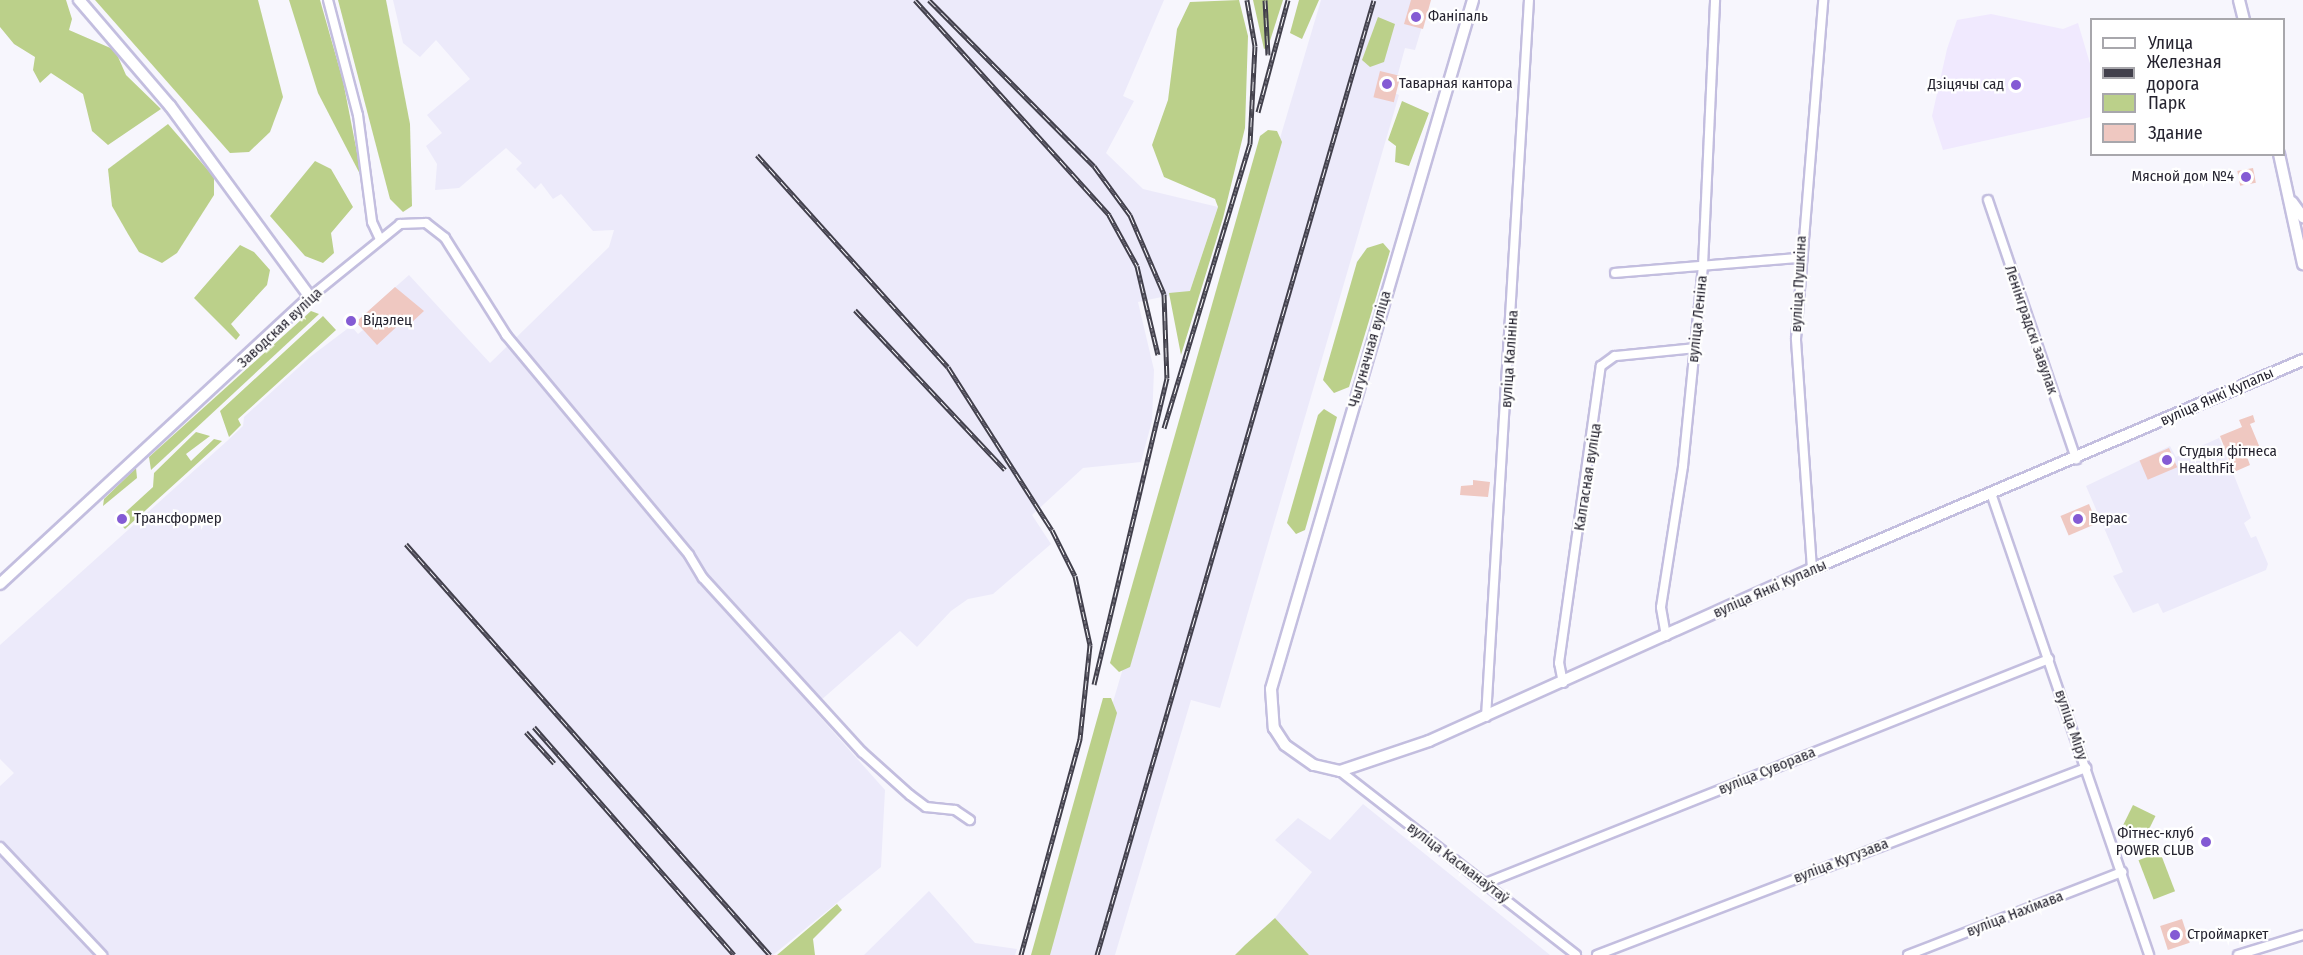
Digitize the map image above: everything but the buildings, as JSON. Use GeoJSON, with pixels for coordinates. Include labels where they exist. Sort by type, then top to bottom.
{"type":"FeatureCollection","features":[{"type":"Feature","properties":{"kind":"street"},"geometry":{"type":"LineString","coordinates":[[79,0],[170,106],[310,297]]}},
{"type":"Feature","properties":{"kind":"street"},"geometry":{"type":"LineString","coordinates":[[328,0],[358,116],[372,222],[380,239]]}},
{"type":"Feature","properties":{"kind":"street","name":"Чыгуначная вуліца"},"geometry":{"type":"LineString","coordinates":[[1340,771],[1314,765],[1285,745],[1272,723],[1271,699],[1473,0]]}},
{"type":"Feature","properties":{"kind":"street","name":"вуліца Калініна"},"geometry":{"type":"LineString","coordinates":[[1486,717],[1530,0]]}},
{"type":"Feature","properties":{"kind":"street","name":"вуліца Леніна"},"geometry":{"type":"LineString","coordinates":[[1665,636],[1661,607],[1695,348],[1703,266],[1715,0]]}},
{"type":"Feature","properties":{"kind":"street","name":"вуліца Пушкіна"},"geometry":{"type":"LineString","coordinates":[[1812,569],[1796,339],[1799,258],[1823,0]]}},
{"type":"Feature","properties":{"kind":"street"},"geometry":{"type":"LineString","coordinates":[[2239,0],[2244,18]]}},
{"type":"Feature","properties":{"kind":"street"},"geometry":{"type":"LineString","coordinates":[[2280,156],[2303,217]]}},
{"type":"Feature","properties":{"kind":"street","name":"Ленінградскі завулак"},"geometry":{"type":"LineString","coordinates":[[1988,200],[2076,459]]}},
{"type":"Feature","properties":{"kind":"street"},"geometry":{"type":"LineString","coordinates":[[2298,200],[2303,264]]}},
{"type":"Feature","properties":{"kind":"street","name":"Заводская вуліца"},"geometry":{"type":"LineString","coordinates":[[0,584],[310,297],[399,224],[426,222],[445,238],[506,335],[689,555],[703,578],[862,752],[926,807],[955,810],[970,820]]}},
{"type":"Feature","properties":{"kind":"street"},"geometry":{"type":"LineString","coordinates":[[1615,273],[1799,258]]}},
{"type":"Feature","properties":{"kind":"street","name":"Калгасная вуліца"},"geometry":{"type":"LineString","coordinates":[[1563,683],[1559,663],[1601,366],[1615,356],[1695,348]]}},
{"type":"Feature","properties":{"kind":"street","name":"вуліца Янкі Купалы"},"geometry":{"type":"LineString","coordinates":[[1340,771],[1486,717],[1812,569],[1992,496],[2303,360]]}},
{"type":"Feature","properties":{"kind":"street","name":"вуліца Міру"},"geometry":{"type":"LineString","coordinates":[[1992,496],[2149,955]]}},
{"type":"Feature","properties":{"kind":"street","name":"вуліца Суворава"},"geometry":{"type":"LineString","coordinates":[[1486,883],[2049,659]]}},
{"type":"Feature","properties":{"kind":"street","name":"вуліца Кутузава"},"geometry":{"type":"LineString","coordinates":[[1597,955],[2086,768]]}},
{"type":"Feature","properties":{"kind":"street","name":"вуліца Касманаўтаў"},"geometry":{"type":"LineString","coordinates":[[1340,771],[1576,955]]}},
{"type":"Feature","properties":{"kind":"street"},"geometry":{"type":"LineString","coordinates":[[0,847],[102,955]]}},
{"type":"Feature","properties":{"kind":"street","name":"вуліца Нахімава"},"geometry":{"type":"LineString","coordinates":[[1908,955],[2122,872]]}},
{"type":"Feature","properties":{"kind":"street"},"geometry":{"type":"LineString","coordinates":[[2238,955],[2303,935]]}},
{"type":"Feature","properties":{"kind":"shaded area"},"geometry":{"type":"Polygon","coordinates":[[[393,0],[1164,0],[1123,96],[1134,101],[1106,153],[1143,189],[1218,207],[1190,291],[1138,302],[1154,370],[1152,421],[1141,462],[1083,468],[1032,515],[1051,544],[993,594],[968,599],[951,611],[917,647],[900,631],[812,708],[885,790],[881,867],[773,955],[0,955],[0,786],[14,773],[0,759],[0,645],[227,441],[243,426],[244,417],[310,357],[351,326],[358,334],[363,330],[356,322],[409,275],[490,363],[609,247],[614,230],[593,231],[561,194],[553,199],[541,183],[535,189],[516,169],[522,163],[506,148],[459,188],[435,190],[437,164],[426,146],[442,133],[427,115],[470,79],[436,40],[420,57],[403,43],[393,0]]]}},
{"type":"Feature","properties":{"kind":"shaded area"},"geometry":{"type":"Polygon","coordinates":[[[1321,0],[1430,0],[1415,50],[1405,48],[1393,92],[1399,95],[1220,708],[1191,700],[1115,955],[1038,955],[1321,0]]]}},
{"type":"Feature","properties":{"kind":"shaded area","name":"Дзіцячы сад"},"geometry":{"type":"Polygon","coordinates":[[[1991,14],[2063,29],[2078,23],[2090,64],[2090,117],[1943,150],[1932,116],[1947,49],[1957,20],[1991,14]]]}},
{"type":"Feature","properties":{"kind":"shaded area"},"geometry":{"type":"Polygon","coordinates":[[[2219,438],[2251,518],[2244,523],[2251,538],[2256,536],[2268,564],[2266,570],[2163,613],[2158,603],[2133,613],[2113,576],[2123,572],[2086,486],[2170,446],[2176,457],[2219,438]]]}},
{"type":"Feature","properties":{"kind":"shaded area"},"geometry":{"type":"Polygon","coordinates":[[[1363,804],[1550,955],[1309,955],[1275,918],[1312,872],[1275,840],[1298,818],[1330,840],[1363,804]]]}},
{"type":"Feature","properties":{"kind":"shaded area"},"geometry":{"type":"Polygon","coordinates":[[[929,891],[975,943],[1017,949],[1015,955],[864,955],[929,891]]]}},
{"type":"Feature","properties":{"kind":"green space"},"geometry":{"type":"Polygon","coordinates":[[[0,0],[66,0],[72,19],[69,30],[115,50],[126,75],[161,109],[108,145],[92,131],[83,94],[51,73],[40,83],[33,70],[35,57],[14,44],[0,27],[0,0]]]}},
{"type":"Feature","properties":{"kind":"green space"},"geometry":{"type":"Polygon","coordinates":[[[95,0],[258,0],[283,97],[270,132],[249,152],[230,153],[95,0]]]}},
{"type":"Feature","properties":{"kind":"green space"},"geometry":{"type":"Polygon","coordinates":[[[289,0],[320,0],[343,81],[362,178],[318,93],[289,0]]]}},
{"type":"Feature","properties":{"kind":"green space"},"geometry":{"type":"Polygon","coordinates":[[[338,0],[386,0],[410,124],[412,206],[403,212],[390,199],[338,0]]]}},
{"type":"Feature","properties":{"kind":"green space"},"geometry":{"type":"Polygon","coordinates":[[[1239,0],[1248,36],[1245,128],[1223,218],[1181,355],[1169,293],[1190,291],[1218,207],[1215,199],[1164,177],[1152,145],[1168,100],[1177,29],[1190,2],[1239,0]]]}},
{"type":"Feature","properties":{"kind":"green space"},"geometry":{"type":"Polygon","coordinates":[[[1253,0],[1283,0],[1268,47],[1264,49],[1253,0]]]}},
{"type":"Feature","properties":{"kind":"green space"},"geometry":{"type":"Polygon","coordinates":[[[1299,0],[1319,0],[1302,39],[1290,33],[1299,0]]]}},
{"type":"Feature","properties":{"kind":"green space"},"geometry":{"type":"Polygon","coordinates":[[[1378,17],[1395,24],[1384,62],[1370,67],[1362,60],[1378,17]]]}},
{"type":"Feature","properties":{"kind":"green space"},"geometry":{"type":"Polygon","coordinates":[[[1402,101],[1429,113],[1409,166],[1395,162],[1396,146],[1388,140],[1402,101]]]}},
{"type":"Feature","properties":{"kind":"green space"},"geometry":{"type":"Polygon","coordinates":[[[168,124],[214,177],[214,195],[177,253],[162,263],[139,252],[128,234],[112,206],[108,169],[168,124]]]}},
{"type":"Feature","properties":{"kind":"green space"},"geometry":{"type":"Polygon","coordinates":[[[1268,130],[1277,131],[1282,142],[1130,667],[1119,672],[1110,663],[1260,136],[1268,130]]]}},
{"type":"Feature","properties":{"kind":"green space"},"geometry":{"type":"Polygon","coordinates":[[[315,161],[331,169],[353,207],[331,233],[334,253],[323,263],[305,256],[270,216],[315,161]]]}},
{"type":"Feature","properties":{"kind":"green space"},"geometry":{"type":"Polygon","coordinates":[[[1383,243],[1390,251],[1349,387],[1334,393],[1323,380],[1357,262],[1367,248],[1383,243]]]}},
{"type":"Feature","properties":{"kind":"green space"},"geometry":{"type":"Polygon","coordinates":[[[240,245],[254,252],[270,270],[267,285],[231,324],[240,335],[236,340],[194,298],[240,245]]]}},
{"type":"Feature","properties":{"kind":"green space"},"geometry":{"type":"Polygon","coordinates":[[[311,311],[319,314],[151,470],[149,457],[311,311]]]}},
{"type":"Feature","properties":{"kind":"green space"},"geometry":{"type":"Polygon","coordinates":[[[323,316],[336,330],[238,419],[241,425],[229,437],[220,411],[323,316]]]}},
{"type":"Feature","properties":{"kind":"green space"},"geometry":{"type":"Polygon","coordinates":[[[1324,409],[1337,417],[1305,530],[1296,534],[1287,523],[1318,415],[1324,409]]]}},
{"type":"Feature","properties":{"kind":"green space"},"geometry":{"type":"Polygon","coordinates":[[[196,432],[210,436],[186,454],[191,461],[214,439],[222,441],[125,529],[117,520],[153,487],[154,473],[196,432]]]}},
{"type":"Feature","properties":{"kind":"green space"},"geometry":{"type":"Polygon","coordinates":[[[136,468],[137,478],[103,506],[104,499],[136,468]]]}},
{"type":"Feature","properties":{"kind":"green space"},"geometry":{"type":"Polygon","coordinates":[[[1103,698],[1111,698],[1117,713],[1050,955],[1031,955],[1103,698]]]}},
{"type":"Feature","properties":{"kind":"green space"},"geometry":{"type":"Polygon","coordinates":[[[2133,805],[2155,816],[2144,839],[2122,828],[2133,805]]]}},
{"type":"Feature","properties":{"kind":"green space"},"geometry":{"type":"Polygon","coordinates":[[[2160,852],[2175,891],[2154,899],[2139,860],[2160,852]]]}},
{"type":"Feature","properties":{"kind":"green space"},"geometry":{"type":"Polygon","coordinates":[[[837,904],[842,910],[813,939],[815,955],[777,955],[837,904]]]}},
{"type":"Feature","properties":{"kind":"green space"},"geometry":{"type":"Polygon","coordinates":[[[1275,918],[1309,955],[1235,955],[1245,945],[1275,918]]]}},
{"type":"Feature","properties":{"kind":"railway"},"geometry":{"type":"LineString","coordinates":[[915,0],[1109,215],[1137,266],[1158,355]]}},
{"type":"Feature","properties":{"kind":"railway"},"geometry":{"type":"LineString","coordinates":[[929,0],[1094,166],[1130,215],[1164,294],[1167,378],[1094,684]]}},
{"type":"Feature","properties":{"kind":"railway"},"geometry":{"type":"LineString","coordinates":[[1164,428],[1250,144],[1255,46],[1247,0]]}},
{"type":"Feature","properties":{"kind":"railway"},"geometry":{"type":"LineString","coordinates":[[1265,0],[1268,55]]}},
{"type":"Feature","properties":{"kind":"railway"},"geometry":{"type":"LineString","coordinates":[[1258,112],[1288,0]]}},
{"type":"Feature","properties":{"kind":"railway"},"geometry":{"type":"LineString","coordinates":[[1097,955],[1374,0]]}},
{"type":"Feature","properties":{"kind":"railway"},"geometry":{"type":"LineString","coordinates":[[757,155],[948,367],[1052,530],[1075,576],[1090,645],[1080,739],[1021,955]]}},
{"type":"Feature","properties":{"kind":"railway"},"geometry":{"type":"LineString","coordinates":[[855,310],[1005,470]]}},
{"type":"Feature","properties":{"kind":"railway"},"geometry":{"type":"LineString","coordinates":[[406,544],[770,955]]}},
{"type":"Feature","properties":{"kind":"railway"},"geometry":{"type":"LineString","coordinates":[[534,727],[734,955]]}},
{"type":"Feature","properties":{"kind":"railway"},"geometry":{"type":"LineString","coordinates":[[526,732],[554,763]]}},
{"type":"Feature","properties":{"kind":"place","name":"Фаніпаль"},"geometry":{"type":"Point","coordinates":[1416,17]}},
{"type":"Feature","properties":{"kind":"place","name":"Таварная кантора"},"geometry":{"type":"Point","coordinates":[1387,84]}},
{"type":"Feature","properties":{"kind":"place","name":"Дзіцячы сад"},"geometry":{"type":"Point","coordinates":[2016,85]}},
{"type":"Feature","properties":{"kind":"place","name":"Мясной дом №4"},"geometry":{"type":"Point","coordinates":[2246,177]}},
{"type":"Feature","properties":{"kind":"place","name":"Відэлец"},"geometry":{"type":"Point","coordinates":[351,321]}},
{"type":"Feature","properties":{"kind":"place","name":"Студыя фітнеса HealthFit"},"geometry":{"type":"Point","coordinates":[2167,460]}},
{"type":"Feature","properties":{"kind":"place","name":"Трансформер"},"geometry":{"type":"Point","coordinates":[122,519]}},
{"type":"Feature","properties":{"kind":"place","name":"Верас"},"geometry":{"type":"Point","coordinates":[2078,519]}},
{"type":"Feature","properties":{"kind":"place","name":"Фітнес-клуб POWER CLUB"},"geometry":{"type":"Point","coordinates":[2206,842]}},
{"type":"Feature","properties":{"kind":"place","name":"Строймаркет"},"geometry":{"type":"Point","coordinates":[2175,935]}}]}
